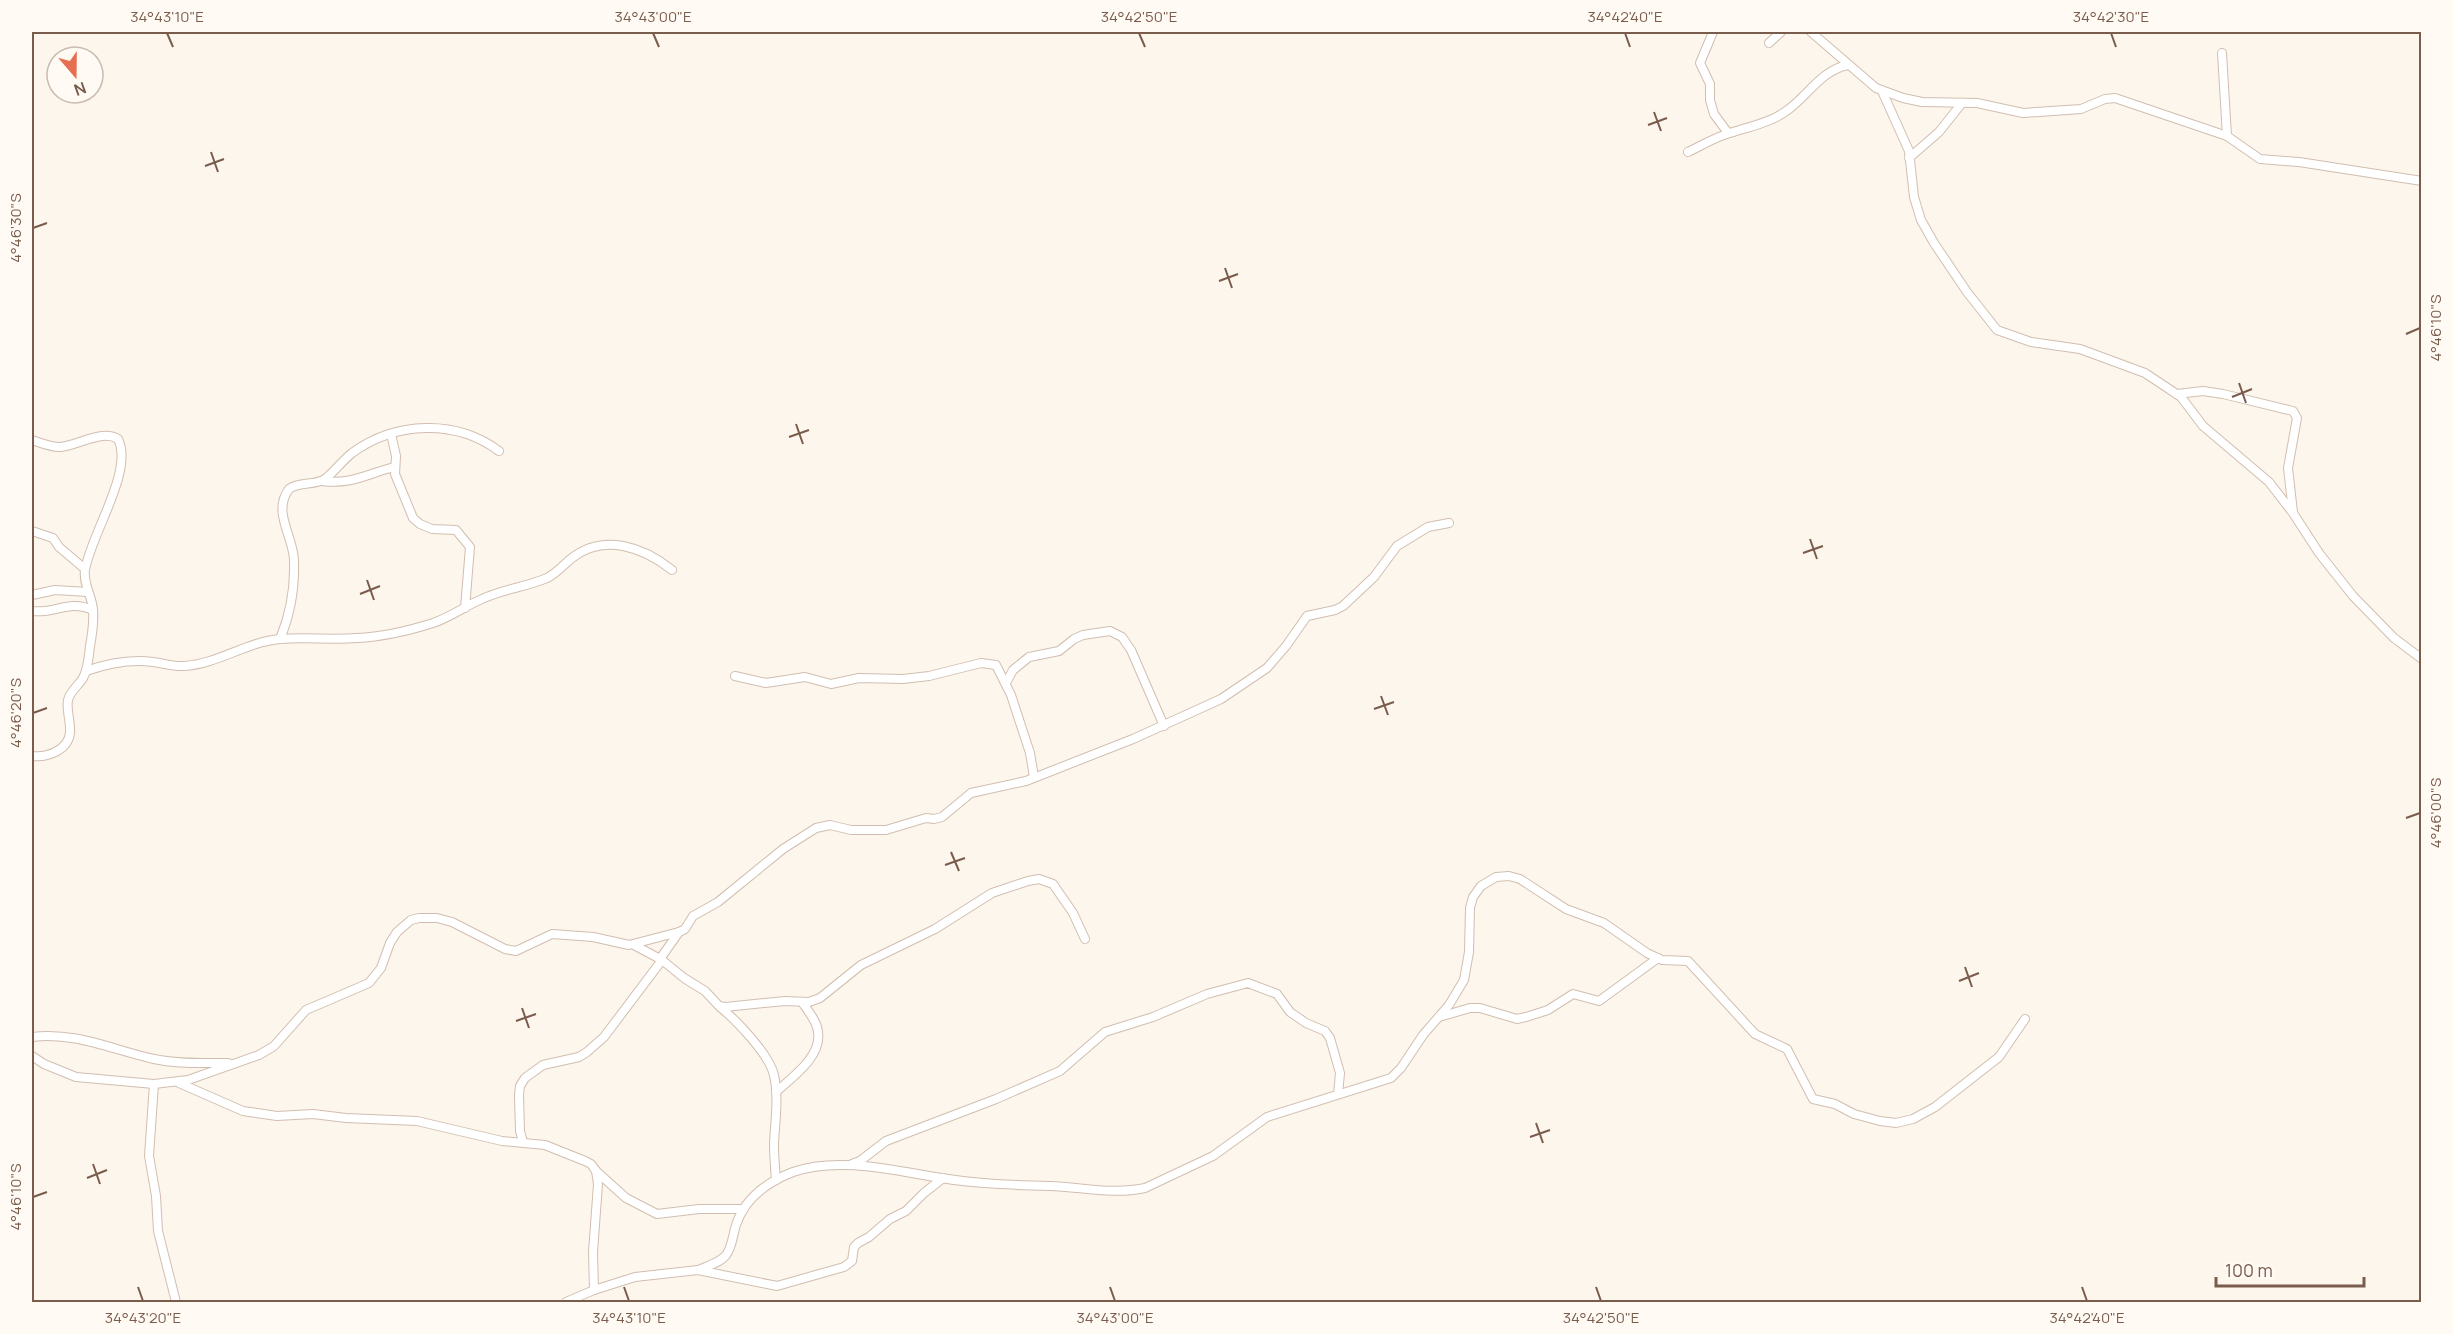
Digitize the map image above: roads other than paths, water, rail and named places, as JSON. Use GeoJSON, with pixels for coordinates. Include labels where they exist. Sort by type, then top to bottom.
{"type":"FeatureCollection","features":[{"type":"Feature","properties":{"kind":"street"},"geometry":{"type":"LineString","coordinates":[[1713,32],[1700,63],[1710,84],[1710,100],[1714,114],[1728,134]]}},
{"type":"Feature","properties":{"kind":"street"},"geometry":{"type":"LineString","coordinates":[[1769,43],[1780,32]]}},
{"type":"Feature","properties":{"kind":"street"},"geometry":{"type":"LineString","coordinates":[[1811,32],[1882,91],[1922,102],[1977,103],[2023,113],[2081,109],[2105,99],[2115,98],[2228,136],[2260,159],[2299,162],[2421,181]]}},
{"type":"Feature","properties":{"kind":"street"},"geometry":{"type":"LineString","coordinates":[[2222,53],[2228,136]]}},
{"type":"Feature","properties":{"kind":"street"},"geometry":{"type":"LineString","coordinates":[[1688,152],[1728,134],[1765,123],[1790,108],[1814,84],[1829,73],[1848,65]]}},
{"type":"Feature","properties":{"kind":"street"},"geometry":{"type":"LineString","coordinates":[[1882,91],[1909,151],[1914,197],[1921,220],[1967,292],[1997,330],[2031,342],[2080,350],[2102,357],[2145,373],[2177,394],[2203,426],[2269,482],[2319,553],[2353,596],[2394,638],[2421,659]]}},
{"type":"Feature","properties":{"kind":"street"},"geometry":{"type":"LineString","coordinates":[[1909,158],[1940,132],[1962,103]]}},
{"type":"Feature","properties":{"kind":"street"},"geometry":{"type":"LineString","coordinates":[[2177,394],[2204,391],[2293,411],[2297,418],[2288,468],[2293,513]]}},
{"type":"Feature","properties":{"kind":"street"},"geometry":{"type":"LineString","coordinates":[[322,481],[351,453],[373,441],[412,429],[438,427],[466,432],[500,451]]}},
{"type":"Feature","properties":{"kind":"street"},"geometry":{"type":"LineString","coordinates":[[391,434],[396,456],[394,467],[407,506],[416,522],[432,529],[456,530],[470,547],[465,608]]}},
{"type":"Feature","properties":{"kind":"street"},"geometry":{"type":"LineString","coordinates":[[32,440],[62,447],[110,435],[118,439],[122,449],[119,475],[111,501],[92,545],[85,569],[85,583],[93,610],[86,671],[69,697],[70,732],[66,743],[55,753],[32,756]]}},
{"type":"Feature","properties":{"kind":"street"},"geometry":{"type":"LineString","coordinates":[[280,639],[288,614],[294,570],[292,546],[281,512],[284,497],[293,486],[322,481],[352,481],[394,467]]}},
{"type":"Feature","properties":{"kind":"street"},"geometry":{"type":"LineString","coordinates":[[32,1056],[44,1064],[76,1077],[154,1084],[177,1083],[259,1055],[274,1046],[306,1010],[369,982],[381,968],[390,943],[397,932],[411,920],[437,918],[452,922],[505,949],[516,951],[552,934],[592,937],[618,945],[633,945],[679,932],[685,929],[693,916],[718,902],[783,849],[816,828],[830,825],[851,830],[886,830],[926,818],[942,817],[970,793],[1017,784],[1164,726],[1221,699],[1255,678],[1279,655],[1307,616],[1343,606],[1374,577],[1397,546],[1428,527],[1449,523]]}},
{"type":"Feature","properties":{"kind":"street"},"geometry":{"type":"LineString","coordinates":[[32,531],[54,538],[59,547],[85,569]]}},
{"type":"Feature","properties":{"kind":"street"},"geometry":{"type":"LineString","coordinates":[[86,671],[133,661],[181,667],[199,665],[249,646],[280,639],[356,639],[386,635],[447,618],[493,594],[548,578],[577,555],[604,545],[627,546],[657,559],[672,570]]}},
{"type":"Feature","properties":{"kind":"street"},"geometry":{"type":"LineString","coordinates":[[32,595],[55,590],[88,592]]}},
{"type":"Feature","properties":{"kind":"street"},"geometry":{"type":"LineString","coordinates":[[32,611],[39,612],[77,604],[93,610]]}},
{"type":"Feature","properties":{"kind":"street"},"geometry":{"type":"LineString","coordinates":[[1006,683],[1013,670],[1029,657],[1059,651],[1083,635],[1110,631],[1122,636],[1131,650],[1164,726]]}},
{"type":"Feature","properties":{"kind":"street"},"geometry":{"type":"LineString","coordinates":[[735,676],[766,683],[806,677],[831,684],[859,678],[903,679],[929,676],[981,663],[996,665],[1006,683],[1030,753],[1034,777]]}},
{"type":"Feature","properties":{"kind":"street"},"geometry":{"type":"LineString","coordinates":[[566,1302],[635,1277],[698,1270],[721,1260],[728,1254],[742,1209],[752,1196],[776,1180],[811,1167],[880,1167],[998,1185],[1051,1186],[1091,1191],[1135,1190],[1145,1188],[1213,1156],[1267,1118],[1396,1075],[1423,1035],[1449,1005],[1464,980],[1469,952],[1470,908],[1473,897],[1481,886],[1496,877],[1509,876],[1520,879],[1566,909],[1604,923],[1666,962],[1684,960],[1692,963],[1755,1034],[1787,1049],[1813,1099],[1835,1104],[1854,1114],[1880,1121],[1896,1123],[1913,1119],[1935,1107],[1999,1057],[2025,1019]]}},
{"type":"Feature","properties":{"kind":"street"},"geometry":{"type":"LineString","coordinates":[[719,1006],[785,1001],[802,1002],[820,998],[861,965],[935,929],[992,893],[1028,881],[1039,879],[1053,884],[1073,913],[1085,939]]}},
{"type":"Feature","properties":{"kind":"street"},"geometry":{"type":"LineString","coordinates":[[523,1142],[520,1131],[519,1095],[520,1086],[525,1078],[543,1065],[579,1057],[604,1037],[679,932]]}},
{"type":"Feature","properties":{"kind":"street"},"geometry":{"type":"LineString","coordinates":[[633,945],[661,960],[684,978],[698,985],[736,1020],[767,1060],[773,1074],[776,1092],[776,1180]]}},
{"type":"Feature","properties":{"kind":"street"},"geometry":{"type":"LineString","coordinates":[[1438,1018],[1470,1008],[1480,1008],[1517,1018],[1526,1017],[1548,1010],[1573,994],[1599,1001],[1658,958]]}},
{"type":"Feature","properties":{"kind":"street"},"geometry":{"type":"LineString","coordinates":[[845,1167],[860,1161],[886,1141],[996,1099],[1060,1071],[1105,1032],[1153,1017],[1207,994],[1248,983],[1276,994],[1290,1012],[1306,1023],[1325,1031],[1330,1038],[1340,1073],[1338,1094]]}},
{"type":"Feature","properties":{"kind":"street"},"geometry":{"type":"LineString","coordinates":[[776,1092],[805,1065],[818,1040],[817,1028],[802,1002]]}},
{"type":"Feature","properties":{"kind":"street"},"geometry":{"type":"LineString","coordinates":[[32,1037],[54,1035],[72,1037],[156,1059],[234,1063]]}},
{"type":"Feature","properties":{"kind":"street"},"geometry":{"type":"LineString","coordinates":[[177,1083],[243,1111],[278,1116],[313,1114],[346,1119],[417,1121],[502,1141],[556,1148],[591,1164],[626,1198],[657,1214],[699,1209],[742,1209]]}},
{"type":"Feature","properties":{"kind":"street"},"geometry":{"type":"LineString","coordinates":[[154,1084],[150,1167],[156,1196],[158,1231],[176,1302]]}},
{"type":"Feature","properties":{"kind":"street"},"geometry":{"type":"LineString","coordinates":[[594,1290],[592,1252],[598,1200],[596,1171]]}},
{"type":"Feature","properties":{"kind":"street"},"geometry":{"type":"LineString","coordinates":[[698,1270],[777,1286],[844,1267],[852,1261],[854,1247],[858,1243],[869,1238],[890,1219],[906,1211],[943,1178]]}}]}
